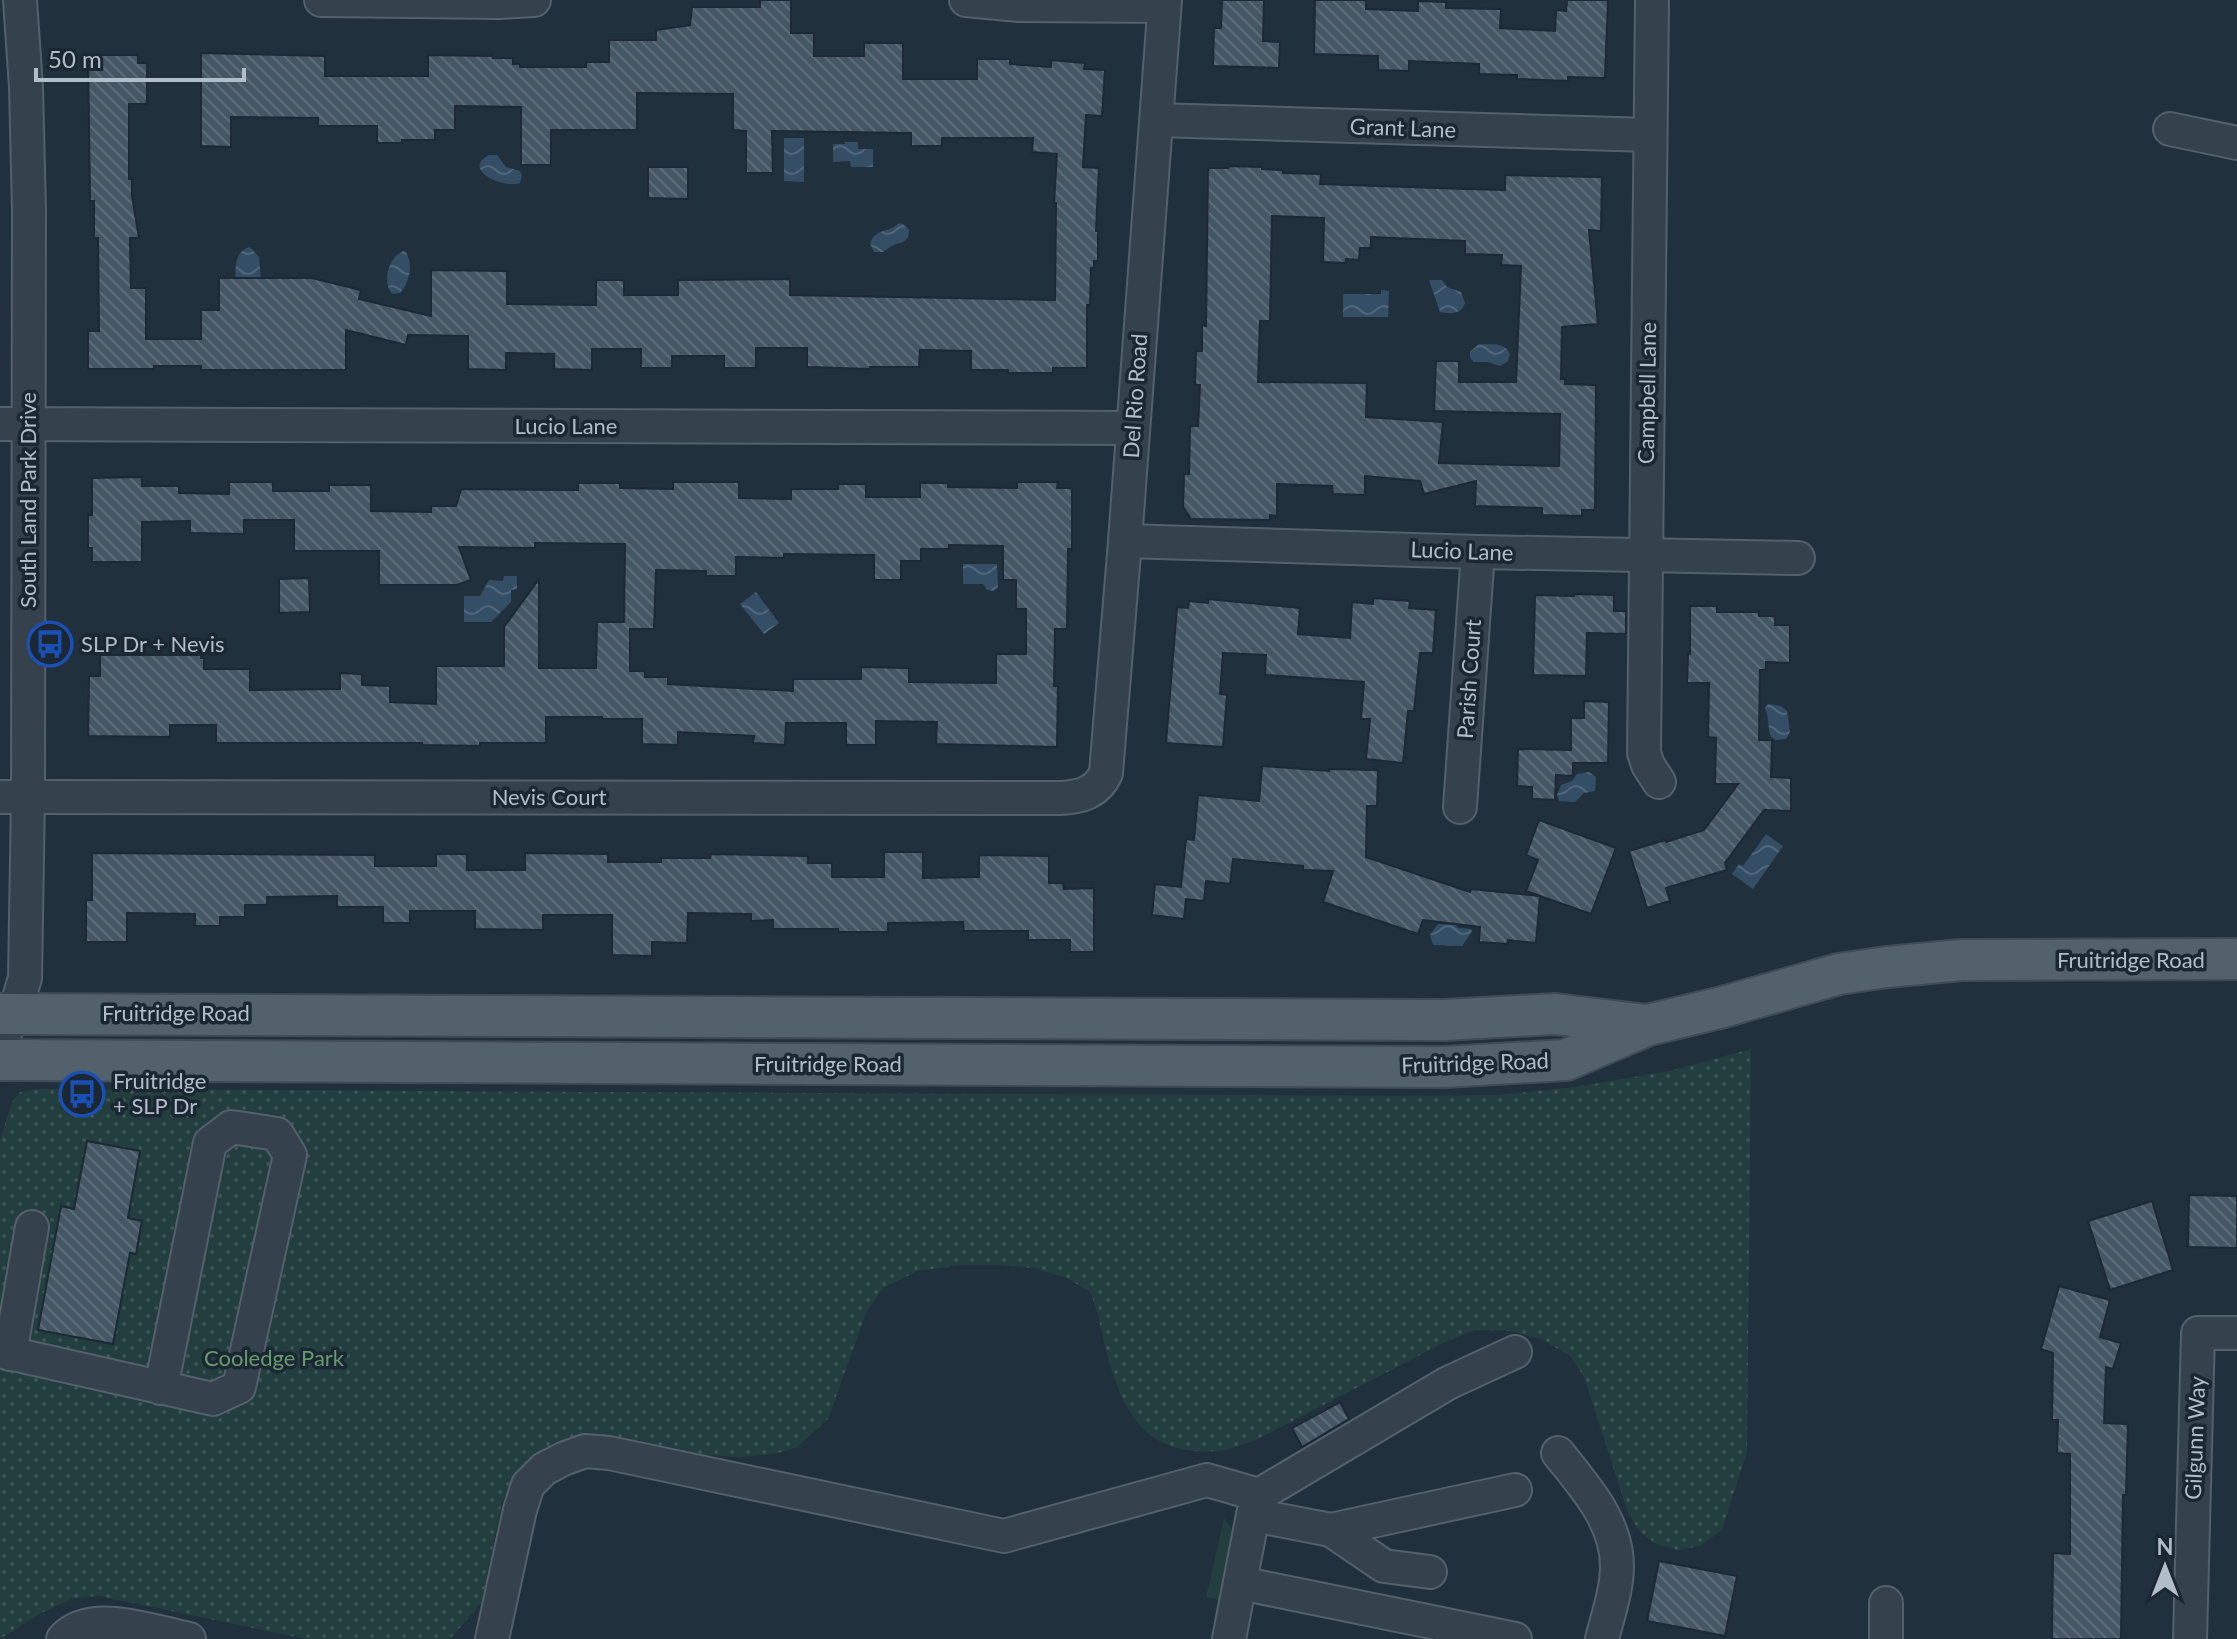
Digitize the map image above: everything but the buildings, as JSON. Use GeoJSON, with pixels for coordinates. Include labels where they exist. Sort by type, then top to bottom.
{"type":"FeatureCollection","features":[{"type":"Feature","properties":{"kind":"main road","name":"Fruitridge Road"},"geometry":{"type":"LineString","coordinates":[[0,1060],[1445,1067],[1566,1060],[1648,1025],[1839,974],[1962,960],[2237,959]]}},
{"type":"Feature","properties":{"kind":"main road","name":"Fruitridge Road"},"geometry":{"type":"LineString","coordinates":[[5,1023],[1444,1020],[1555,1014],[1648,1025]]}},
{"type":"Feature","properties":{"kind":"street","name":"South Land Park Drive"},"geometry":{"type":"LineString","coordinates":[[5,1023],[25,978],[14,797],[14,424],[28,135],[20,0]]}},
{"type":"Feature","properties":{"kind":"street"},"geometry":{"type":"LineString","coordinates":[[321,0],[534,0]]}},
{"type":"Feature","properties":{"kind":"street"},"geometry":{"type":"LineString","coordinates":[[966,0],[1019,5],[1164,3]]}},
{"type":"Feature","properties":{"kind":"street","name":"Campbell Lane"},"geometry":{"type":"LineString","coordinates":[[1652,0],[1644,753],[1659,782]]}},
{"type":"Feature","properties":{"kind":"street","name":"Del Rio Road"},"geometry":{"type":"LineString","coordinates":[[1095,789],[1106,773],[1164,3]]}},
{"type":"Feature","properties":{"kind":"street","name":"Grant Lane"},"geometry":{"type":"LineString","coordinates":[[1157,120],[1650,135]]}},
{"type":"Feature","properties":{"kind":"street"},"geometry":{"type":"LineString","coordinates":[[2170,129],[2237,143]]}},
{"type":"Feature","properties":{"kind":"street","name":"Lucio Lane"},"geometry":{"type":"LineString","coordinates":[[14,424],[1132,428]]}},
{"type":"Feature","properties":{"kind":"street","name":"Lucio Lane"},"geometry":{"type":"LineString","coordinates":[[1125,541],[1798,558]]}},
{"type":"Feature","properties":{"kind":"street","name":"Parish Court"},"geometry":{"type":"LineString","coordinates":[[1460,807],[1478,552]]}},
{"type":"Feature","properties":{"kind":"street","name":"Nevis Court"},"geometry":{"type":"LineString","coordinates":[[14,797],[1074,798],[1095,789]]}},
{"type":"Feature","properties":{"kind":"street"},"geometry":{"type":"LineString","coordinates":[[32,1227],[5,1352],[161,1388],[213,1399],[239,1387],[290,1155],[277,1134],[231,1127],[210,1143],[161,1388]]}},
{"type":"Feature","properties":{"kind":"street","name":"Gilgunn Way"},"geometry":{"type":"LineString","coordinates":[[2190,1639],[2198,1333],[2237,1333]]}},
{"type":"Feature","properties":{"kind":"street"},"geometry":{"type":"LineString","coordinates":[[1229,1639],[1256,1505],[1448,1383],[1515,1352]]}},
{"type":"Feature","properties":{"kind":"street"},"geometry":{"type":"LineString","coordinates":[[492,1639],[528,1485],[544,1469],[585,1451],[609,1453],[1004,1536],[1207,1480],[1256,1505],[1331,1530],[1384,1566],[1430,1572]]}},
{"type":"Feature","properties":{"kind":"street"},"geometry":{"type":"LineString","coordinates":[[1558,1453],[1604,1516],[1615,1545],[1615,1578],[1602,1639]]}},
{"type":"Feature","properties":{"kind":"street"},"geometry":{"type":"LineString","coordinates":[[1331,1530],[1515,1490]]}},
{"type":"Feature","properties":{"kind":"street"},"geometry":{"type":"LineString","coordinates":[[1240,1583],[1515,1639]]}},
{"type":"Feature","properties":{"kind":"street"},"geometry":{"type":"LineString","coordinates":[[1886,1603],[1886,1639]]}},
{"type":"Feature","properties":{"kind":"street"},"geometry":{"type":"LineString","coordinates":[[63,1639],[84,1626],[107,1622],[189,1639]]}},
{"type":"Feature","properties":{"kind":"green space","name":"Cooledge Park"},"geometry":{"type":"Polygon","coordinates":[[[1751,1049],[1747,1452],[1722,1530],[1700,1546],[1677,1550],[1656,1544],[1640,1532],[1628,1513],[1584,1377],[1570,1356],[1543,1340],[1511,1331],[1476,1330],[1451,1339],[1254,1441],[1223,1450],[1195,1451],[1159,1441],[1134,1418],[1117,1385],[1090,1292],[1067,1278],[1034,1268],[961,1265],[917,1271],[883,1288],[866,1313],[828,1419],[797,1447],[775,1454],[739,1457],[700,1455],[598,1434],[554,1442],[536,1454],[520,1471],[502,1501],[482,1602],[450,1639],[306,1639],[99,1596],[74,1598],[41,1613],[0,1639],[0,1140],[12,1102],[20,1092],[38,1089],[1498,1095],[1575,1087],[1670,1071],[1751,1049]]]}},
{"type":"Feature","properties":{"kind":"green space"},"geometry":{"type":"Polygon","coordinates":[[[1224,1518],[1233,1531],[1219,1600],[1206,1597],[1224,1518]]]}},
{"type":"Feature","properties":{"kind":"water"},"geometry":{"type":"Polygon","coordinates":[[[784,138],[804,138],[804,182],[784,181],[784,138]]]}},
{"type":"Feature","properties":{"kind":"water"},"geometry":{"type":"Polygon","coordinates":[[[858,142],[858,149],[873,149],[873,167],[851,167],[850,161],[833,162],[833,144],[858,142]]]}},
{"type":"Feature","properties":{"kind":"water"},"geometry":{"type":"Polygon","coordinates":[[[489,155],[497,155],[506,167],[520,171],[520,183],[504,183],[482,172],[482,160],[489,155]]]}},
{"type":"Feature","properties":{"kind":"water"},"geometry":{"type":"Polygon","coordinates":[[[899,223],[909,230],[906,240],[883,252],[874,252],[870,244],[875,235],[899,223]]]}},
{"type":"Feature","properties":{"kind":"water"},"geometry":{"type":"Polygon","coordinates":[[[250,247],[259,257],[261,280],[236,283],[238,256],[250,247]]]}},
{"type":"Feature","properties":{"kind":"water"},"geometry":{"type":"Polygon","coordinates":[[[403,251],[409,262],[408,279],[400,293],[392,294],[387,283],[388,270],[403,251]]]}},
{"type":"Feature","properties":{"kind":"water"},"geometry":{"type":"Polygon","coordinates":[[[1429,280],[1442,280],[1447,287],[1461,292],[1465,303],[1461,310],[1440,312],[1429,280]]]}},
{"type":"Feature","properties":{"kind":"water"},"geometry":{"type":"Polygon","coordinates":[[[1381,290],[1389,291],[1388,317],[1343,317],[1343,294],[1381,294],[1381,290]]]}},
{"type":"Feature","properties":{"kind":"water"},"geometry":{"type":"Polygon","coordinates":[[[1479,344],[1504,347],[1510,354],[1508,361],[1500,366],[1474,362],[1470,352],[1479,344]]]}},
{"type":"Feature","properties":{"kind":"water"},"geometry":{"type":"Polygon","coordinates":[[[963,564],[997,564],[998,587],[994,591],[987,590],[983,584],[963,584],[963,564]]]}},
{"type":"Feature","properties":{"kind":"water"},"geometry":{"type":"Polygon","coordinates":[[[504,576],[517,576],[517,589],[511,590],[511,602],[491,622],[464,622],[464,596],[480,596],[489,580],[503,581],[504,576]]]}},
{"type":"Feature","properties":{"kind":"water"},"geometry":{"type":"Polygon","coordinates":[[[756,592],[779,623],[764,634],[740,604],[756,592]]]}},
{"type":"Feature","properties":{"kind":"water"},"geometry":{"type":"Polygon","coordinates":[[[1768,704],[1781,706],[1787,711],[1790,732],[1786,739],[1771,737],[1765,708],[1768,704]]]}},
{"type":"Feature","properties":{"kind":"water"},"geometry":{"type":"Polygon","coordinates":[[[1589,772],[1596,777],[1595,791],[1584,793],[1575,802],[1559,801],[1557,795],[1561,785],[1572,781],[1577,774],[1589,772]]]}},
{"type":"Feature","properties":{"kind":"water"},"geometry":{"type":"Polygon","coordinates":[[[1766,834],[1783,846],[1753,889],[1732,874],[1739,864],[1743,866],[1766,834]]]}},
{"type":"Feature","properties":{"kind":"water"},"geometry":{"type":"Polygon","coordinates":[[[1438,924],[1456,925],[1472,932],[1462,946],[1433,945],[1430,935],[1438,924]]]}},
{"type":"Feature","properties":{"kind":"place","name":"SLP Dr + Nevis"},"geometry":{"type":"Point","coordinates":[50,644]}},
{"type":"Feature","properties":{"kind":"place","name":"Fruitridge + SLP Dr"},"geometry":{"type":"Point","coordinates":[82,1094]}}]}
